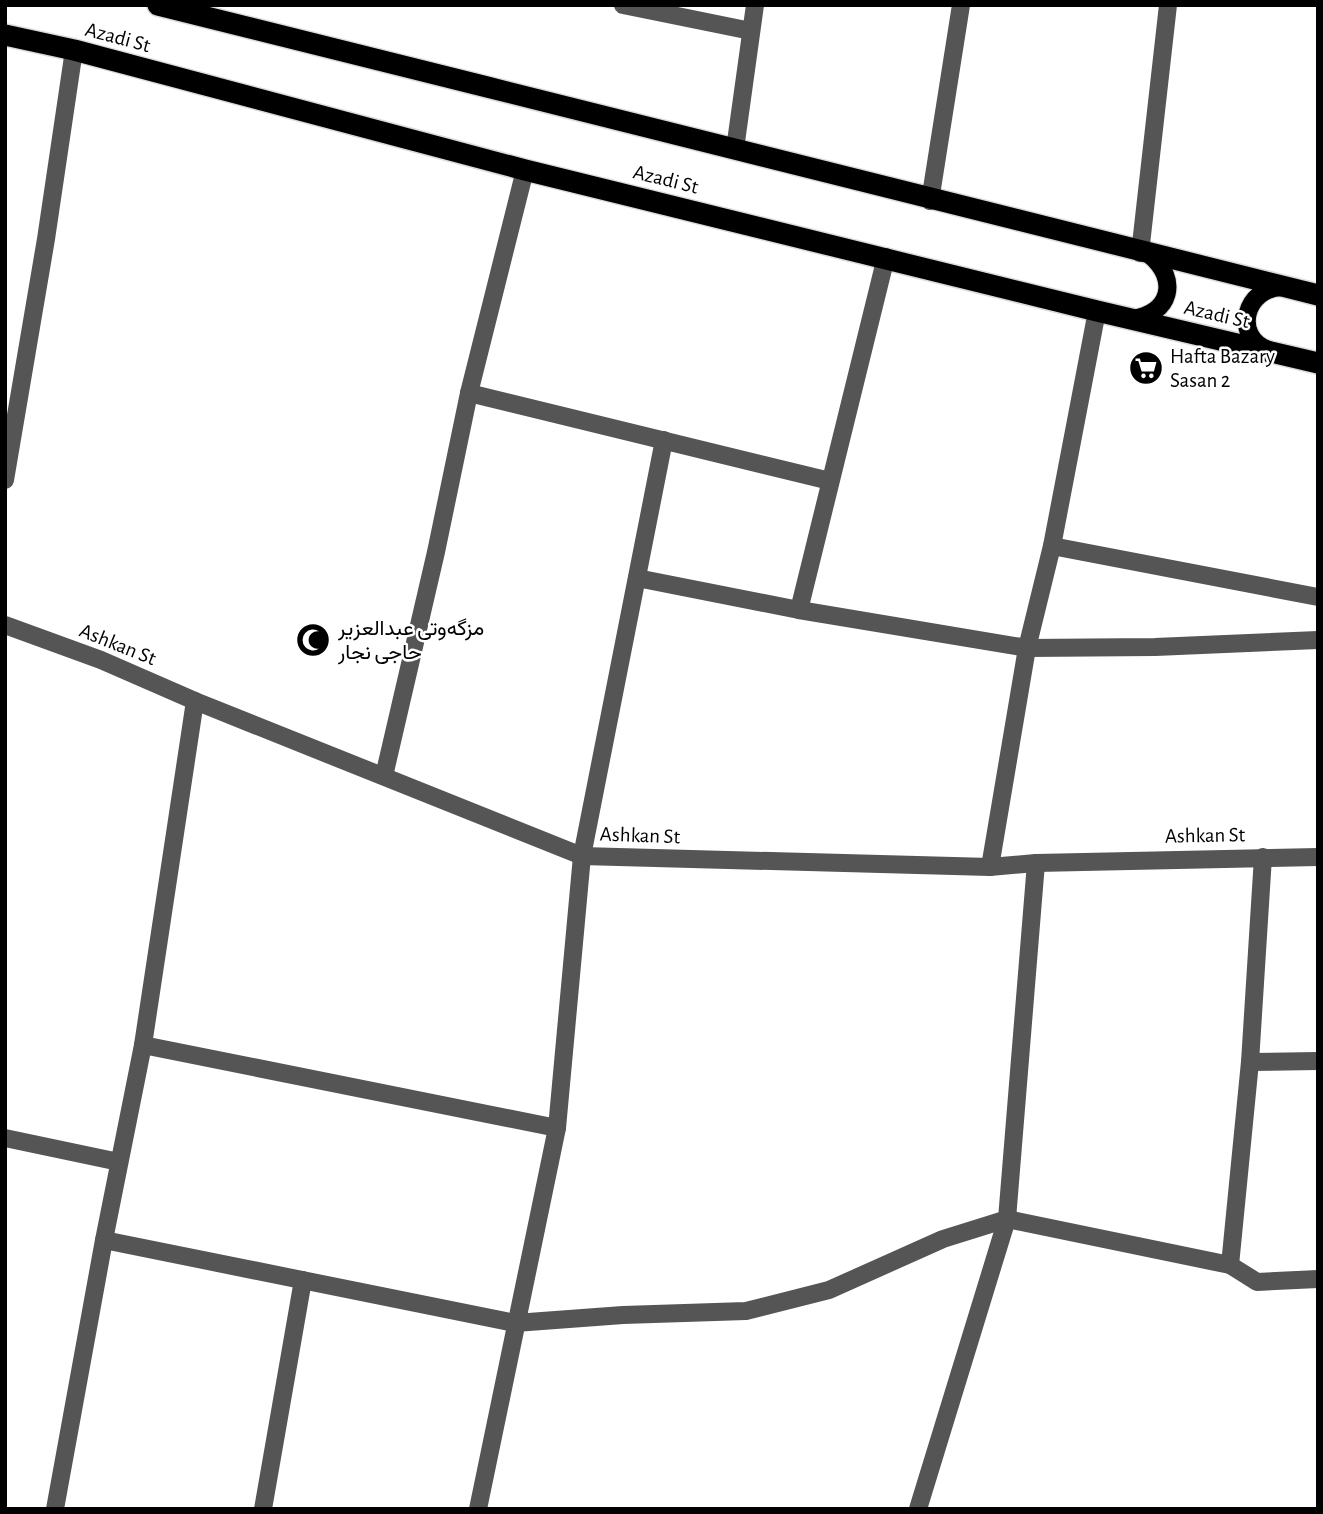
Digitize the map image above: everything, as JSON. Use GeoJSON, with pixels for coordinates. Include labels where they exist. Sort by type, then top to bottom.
{"type":"FeatureCollection","features":[{"type":"Feature","properties":{"kind":"highway","name":"Azadi St"},"geometry":{"type":"LineString","coordinates":[[158,5],[735,149],[930,201],[1318,295]]}},
{"type":"Feature","properties":{"kind":"highway","name":"Azadi St"},"geometry":{"type":"LineString","coordinates":[[5,35],[74,50],[525,170],[1097,311],[1318,362]]}},
{"type":"Feature","properties":{"kind":"main road"},"geometry":{"type":"LineString","coordinates":[[1132,319],[1154,313],[1167,294],[1165,272],[1145,254]]}},
{"type":"Feature","properties":{"kind":"main road"},"geometry":{"type":"LineString","coordinates":[[1274,352],[1262,348],[1252,338],[1247,327],[1247,314],[1252,302],[1261,292],[1286,288]]}},
{"type":"Feature","properties":{"kind":"street"},"geometry":{"type":"LineString","coordinates":[[622,5],[751,31]]}},
{"type":"Feature","properties":{"kind":"street"},"geometry":{"type":"LineString","coordinates":[[735,149],[755,5]]}},
{"type":"Feature","properties":{"kind":"street"},"geometry":{"type":"LineString","coordinates":[[930,201],[961,5]]}},
{"type":"Feature","properties":{"kind":"street"},"geometry":{"type":"LineString","coordinates":[[1145,254],[1168,5]]}},
{"type":"Feature","properties":{"kind":"street"},"geometry":{"type":"LineString","coordinates":[[5,480],[46,239],[74,50]]}},
{"type":"Feature","properties":{"kind":"street"},"geometry":{"type":"LineString","coordinates":[[384,776],[436,552],[469,393],[525,170]]}},
{"type":"Feature","properties":{"kind":"street"},"geometry":{"type":"LineString","coordinates":[[799,610],[886,257]]}},
{"type":"Feature","properties":{"kind":"street"},"geometry":{"type":"LineString","coordinates":[[990,867],[1027,648],[1052,546],[1097,311]]}},
{"type":"Feature","properties":{"kind":"street"},"geometry":{"type":"LineString","coordinates":[[469,393],[830,481]]}},
{"type":"Feature","properties":{"kind":"street"},"geometry":{"type":"LineString","coordinates":[[478,1509],[557,1128],[582,856],[664,440]]}},
{"type":"Feature","properties":{"kind":"street"},"geometry":{"type":"LineString","coordinates":[[1052,546],[1318,597]]}},
{"type":"Feature","properties":{"kind":"street"},"geometry":{"type":"LineString","coordinates":[[638,578],[799,610],[1027,648],[1155,647],[1318,640]]}},
{"type":"Feature","properties":{"kind":"street","name":"Ashkan St"},"geometry":{"type":"LineString","coordinates":[[5,625],[101,660],[195,701],[582,856],[990,867],[1037,863],[1318,857]]}},
{"type":"Feature","properties":{"kind":"street"},"geometry":{"type":"LineString","coordinates":[[55,1509],[143,1045],[195,701]]}},
{"type":"Feature","properties":{"kind":"street"},"geometry":{"type":"LineString","coordinates":[[1230,1265],[1250,1062],[1263,857]]}},
{"type":"Feature","properties":{"kind":"street"},"geometry":{"type":"LineString","coordinates":[[918,1509],[1007,1219],[1037,863]]}},
{"type":"Feature","properties":{"kind":"street"},"geometry":{"type":"LineString","coordinates":[[143,1045],[557,1128]]}},
{"type":"Feature","properties":{"kind":"street"},"geometry":{"type":"LineString","coordinates":[[1250,1062],[1318,1061]]}},
{"type":"Feature","properties":{"kind":"street"},"geometry":{"type":"LineString","coordinates":[[5,1138],[119,1162]]}},
{"type":"Feature","properties":{"kind":"street"},"geometry":{"type":"LineString","coordinates":[[104,1240],[515,1323],[623,1315],[746,1311],[828,1290],[943,1239],[1007,1219],[1230,1265],[1257,1282],[1318,1279]]}},
{"type":"Feature","properties":{"kind":"street"},"geometry":{"type":"LineString","coordinates":[[263,1509],[303,1280]]}},
{"type":"Feature","properties":{"kind":"place","name":"Hafta Bazary Sasan 2"},"geometry":{"type":"Point","coordinates":[1146,368]}},
{"type":"Feature","properties":{"kind":"place","name":"مزگەوتی عبدالعزير حاجی نجار"},"geometry":{"type":"Point","coordinates":[313,640]}}]}
